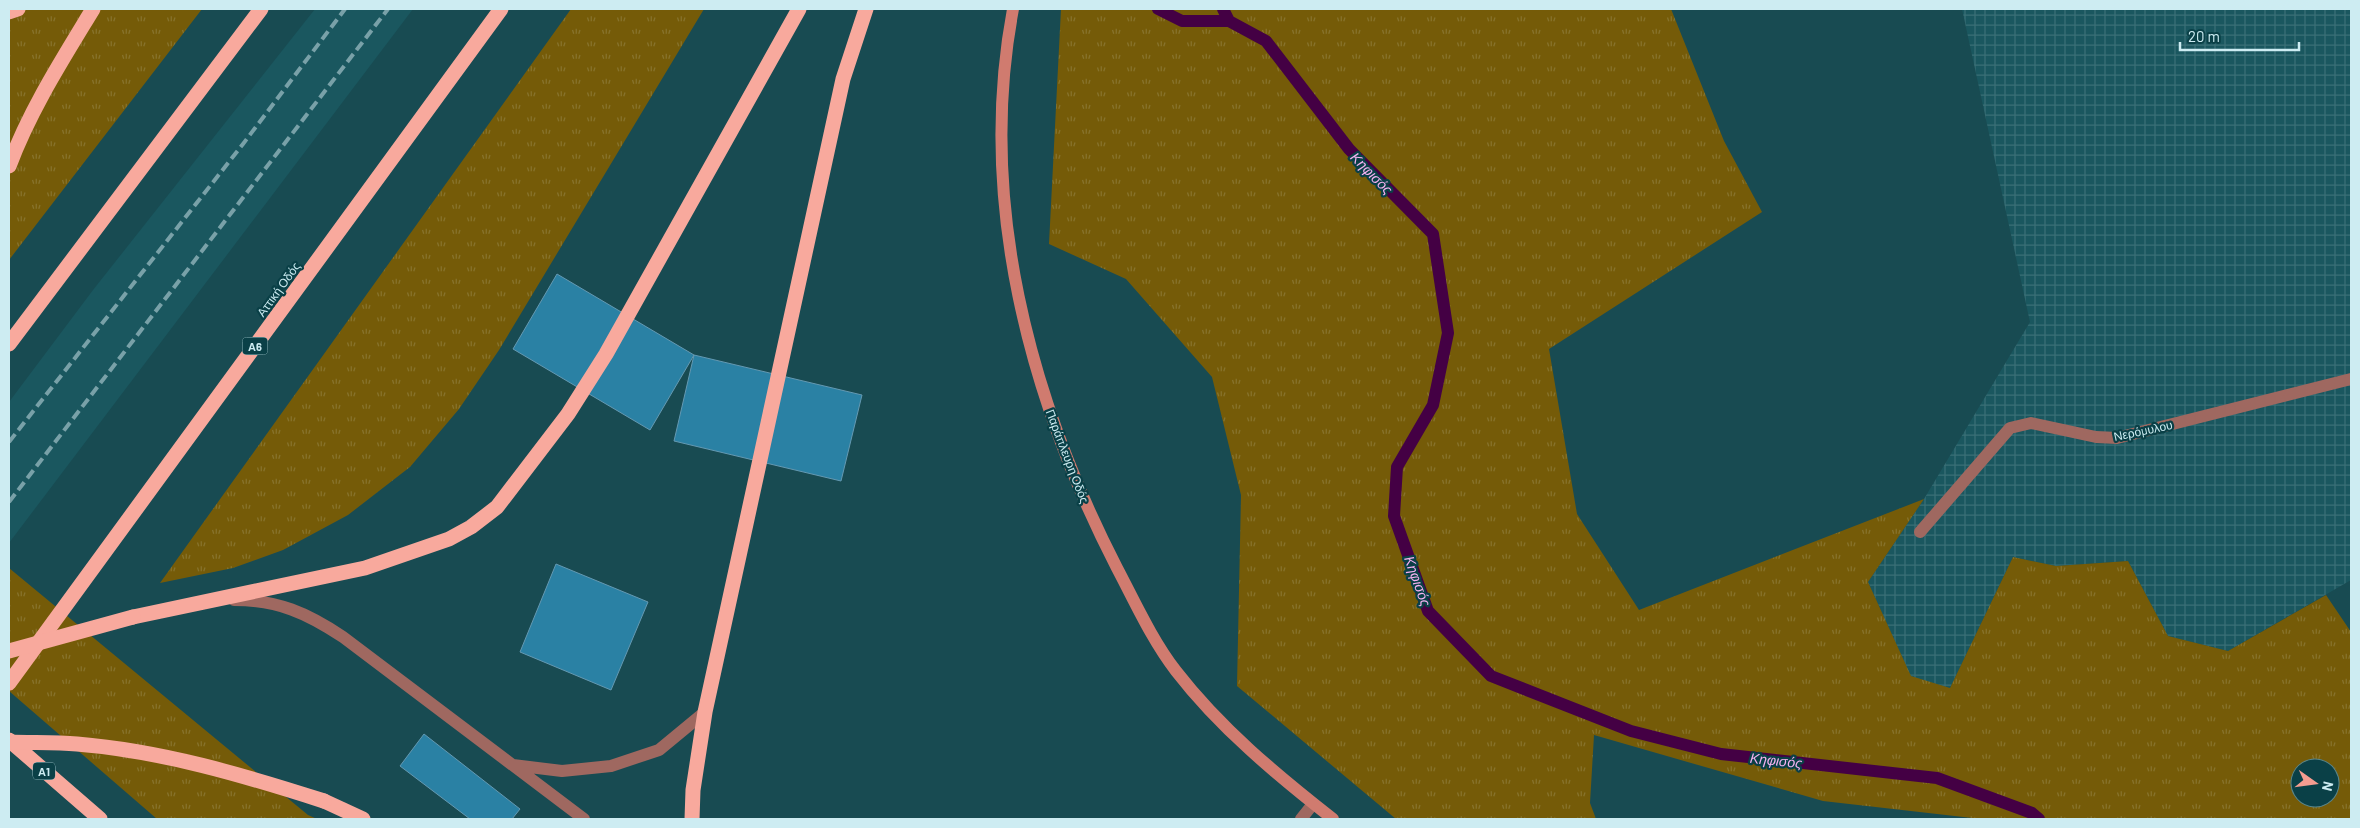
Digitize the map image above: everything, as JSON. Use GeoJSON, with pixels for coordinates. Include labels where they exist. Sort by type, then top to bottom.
{"type":"FeatureCollection","features":[{"type":"Feature","properties":{"kind":"highway"},"geometry":{"type":"LineString","coordinates":[[9,12],[18,9]]}},
{"type":"Feature","properties":{"kind":"highway"},"geometry":{"type":"LineString","coordinates":[[9,166],[19,140],[43,92],[93,9]]}},
{"type":"Feature","properties":{"kind":"highway"},"geometry":{"type":"LineString","coordinates":[[9,344],[261,9]]}},
{"type":"Feature","properties":{"kind":"highway","name":"Αττική Οδός"},"geometry":{"type":"LineString","coordinates":[[9,683],[501,9]]}},
{"type":"Feature","properties":{"kind":"highway"},"geometry":{"type":"LineString","coordinates":[[9,651],[133,617],[365,568],[450,539],[471,527],[497,507],[568,414],[606,354],[800,9]]}},
{"type":"Feature","properties":{"kind":"highway"},"geometry":{"type":"LineString","coordinates":[[692,819],[693,790],[705,712],[843,79],[866,9]]}},
{"type":"Feature","properties":{"kind":"highway"},"geometry":{"type":"LineString","coordinates":[[9,741],[77,744],[162,756],[234,772],[324,801],[362,819]]}},
{"type":"Feature","properties":{"kind":"highway","name":"Α1"},"geometry":{"type":"LineString","coordinates":[[9,741],[100,819]]}},
{"type":"Feature","properties":{"kind":"street","name":"Παράπλευρη Οδός"},"geometry":{"type":"LineString","coordinates":[[1013,9],[1003,89],[1001,150],[1005,210],[1013,270],[1025,328],[1041,384],[1074,473],[1095,525],[1146,624],[1175,670],[1223,725],[1313,804],[1333,819]]}},
{"type":"Feature","properties":{"kind":"street","name":"Νερόμυλου"},"geometry":{"type":"LineString","coordinates":[[1920,532],[2010,428],[2031,423],[2096,437],[2117,438],[2351,379]]}},
{"type":"Feature","properties":{"kind":"street"},"geometry":{"type":"LineString","coordinates":[[219,600],[255,600],[287,607],[314,618],[343,637],[584,819]]}},
{"type":"Feature","properties":{"kind":"street"},"geometry":{"type":"LineString","coordinates":[[513,765],[562,771],[611,766],[658,750],[705,712]]}},
{"type":"Feature","properties":{"kind":"street"},"geometry":{"type":"LineString","coordinates":[[1301,819],[1313,804]]}},
{"type":"Feature","properties":{"kind":"shaded area"},"geometry":{"type":"Polygon","coordinates":[[[315,9],[413,9],[9,543],[9,402],[93,290],[315,9]]]}},
{"type":"Feature","properties":{"kind":"shaded area"},"geometry":{"type":"Polygon","coordinates":[[[1962,9],[2351,9],[2351,580],[2228,651],[2168,636],[2128,561],[2056,566],[2013,557],[1950,688],[1911,677],[1868,582],[1924,499],[2030,322],[1962,9]]]}},
{"type":"Feature","properties":{"kind":"green space"},"geometry":{"type":"Polygon","coordinates":[[[9,9],[202,9],[9,260],[9,9]]]}},
{"type":"Feature","properties":{"kind":"green space"},"geometry":{"type":"Polygon","coordinates":[[[571,9],[704,9],[499,350],[459,409],[410,467],[348,515],[283,550],[233,568],[160,583],[571,9]]]}},
{"type":"Feature","properties":{"kind":"green space"},"geometry":{"type":"Polygon","coordinates":[[[1061,9],[1671,9],[1724,141],[1762,212],[1549,349],[1577,514],[1639,610],[1924,499],[1868,582],[1911,676],[1950,688],[2013,557],[2056,566],[2128,561],[2168,636],[2228,651],[2326,595],[2351,632],[2351,819],[1981,819],[1823,801],[1594,735],[1590,803],[1596,819],[1396,819],[1237,686],[1241,495],[1212,377],[1126,279],[1049,244],[1061,9]]]}},
{"type":"Feature","properties":{"kind":"green space"},"geometry":{"type":"Polygon","coordinates":[[[9,568],[308,815],[317,819],[157,819],[9,691],[9,568]]]}},
{"type":"Feature","properties":{"kind":"building"},"geometry":{"type":"Polygon","coordinates":[[[557,274],[694,355],[650,430],[513,349],[557,274]]]}},
{"type":"Feature","properties":{"kind":"building"},"geometry":{"type":"Polygon","coordinates":[[[694,355],[862,395],[841,481],[674,441],[694,355]]]}},
{"type":"Feature","properties":{"kind":"building"},"geometry":{"type":"Polygon","coordinates":[[[556,564],[648,602],[611,690],[520,652],[556,564]]]}},
{"type":"Feature","properties":{"kind":"building"},"geometry":{"type":"Polygon","coordinates":[[[424,734],[520,809],[512,819],[470,819],[400,766],[424,734]]]}},
{"type":"Feature","properties":{"kind":"waterway","name":"Κηφισός"},"geometry":{"type":"LineString","coordinates":[[1158,9],[1182,21],[1229,21],[1266,41],[1349,149],[1433,234],[1448,333],[1433,405],[1397,467],[1394,516],[1428,611],[1491,676],[1631,731],[1721,754],[1937,778],[2032,813],[2039,819]]}},
{"type":"Feature","properties":{"kind":"waterway","name":"Κηφισός"},"geometry":{"type":"LineString","coordinates":[[1223,9],[1229,21]]}},
{"type":"Feature","properties":{"kind":"railway"},"geometry":{"type":"LineString","coordinates":[[9,442],[243,144],[345,9]]}},
{"type":"Feature","properties":{"kind":"railway"},"geometry":{"type":"LineString","coordinates":[[9,502],[388,9]]}}]}
